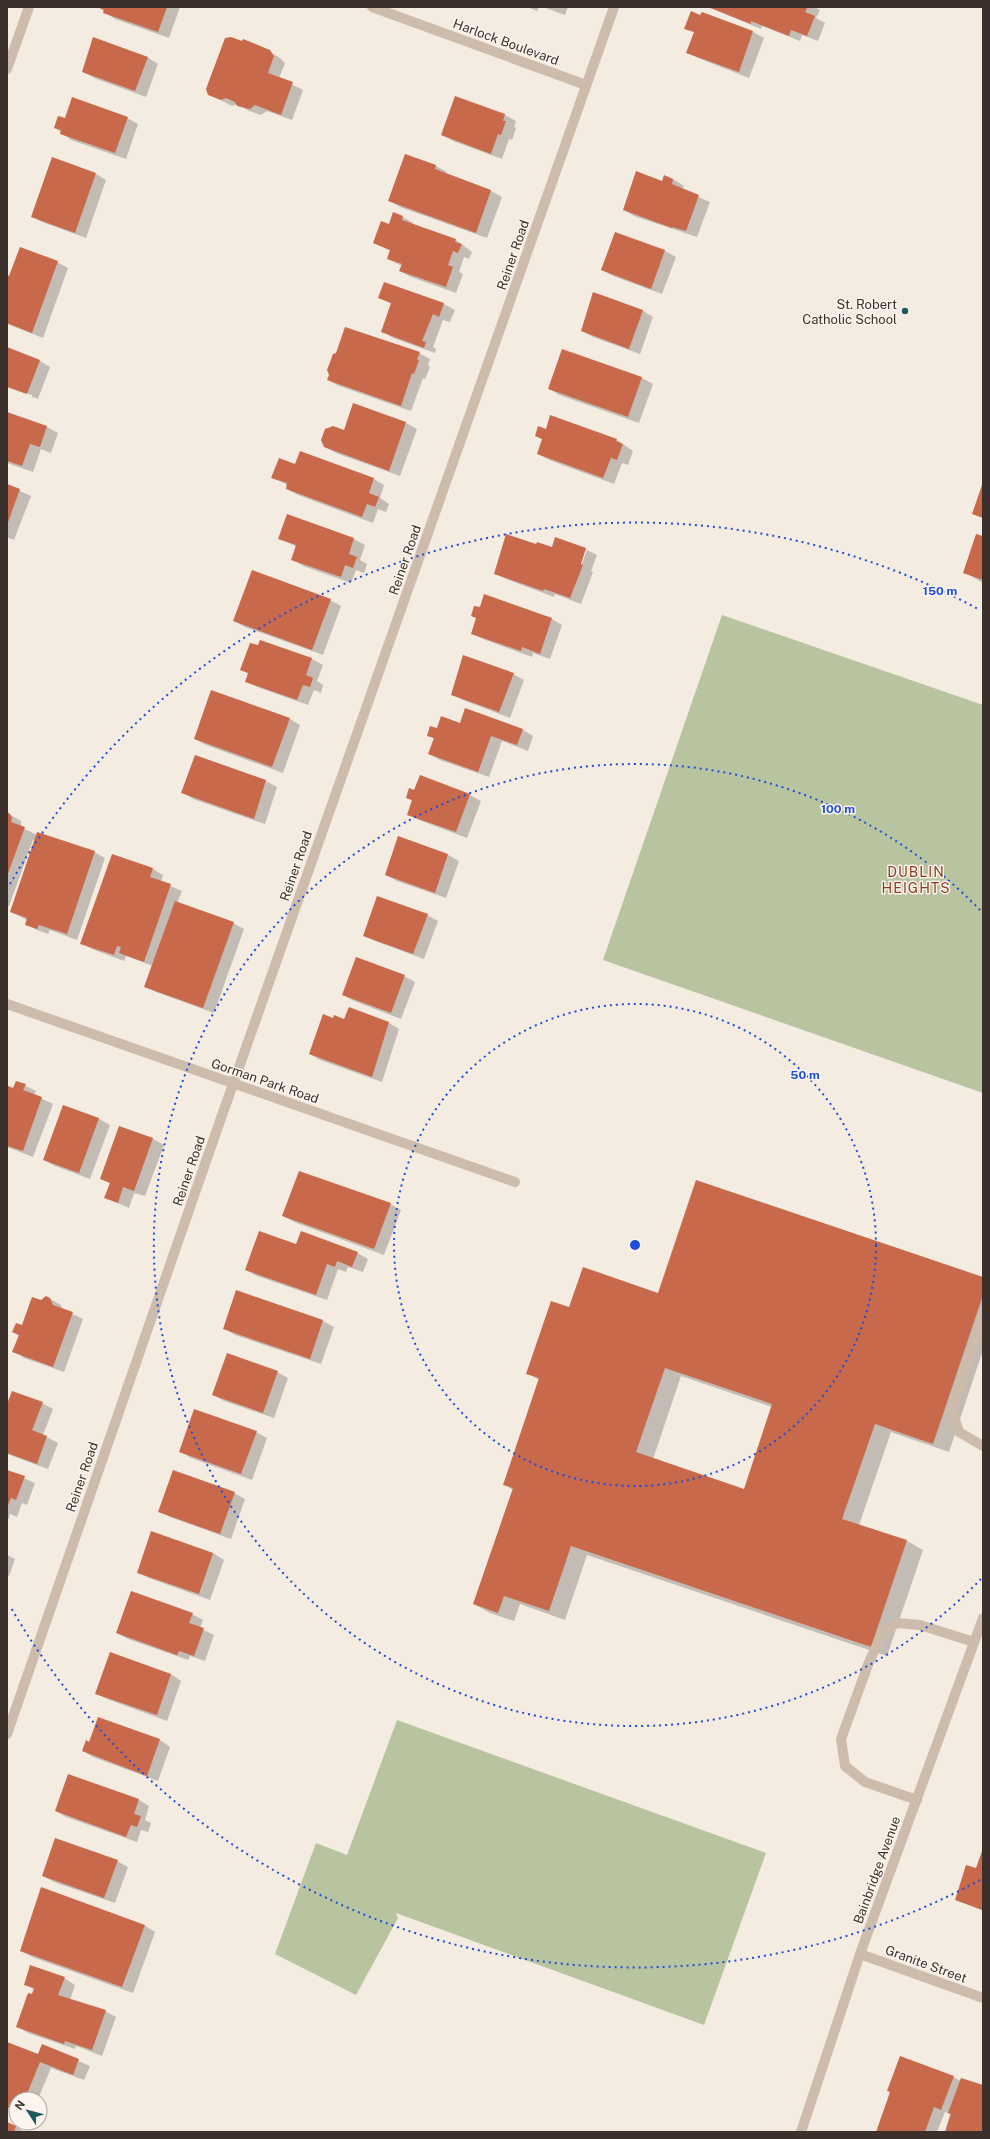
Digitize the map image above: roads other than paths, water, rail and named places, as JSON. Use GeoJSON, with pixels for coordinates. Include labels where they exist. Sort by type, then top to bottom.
{"type":"FeatureCollection","features":[{"type":"Feature","properties":{"kind":"street"},"geometry":{"type":"LineString","coordinates":[[7,69],[29,7]]}},
{"type":"Feature","properties":{"kind":"street","name":"Harlock Boulevard"},"geometry":{"type":"LineString","coordinates":[[372,7],[586,85]]}},
{"type":"Feature","properties":{"kind":"street","name":"Reiner Road"},"geometry":{"type":"LineString","coordinates":[[7,1734],[233,1084],[614,7]]}},
{"type":"Feature","properties":{"kind":"street","name":"Gorman Park Road"},"geometry":{"type":"LineString","coordinates":[[7,1004],[515,1182]]}},
{"type":"Feature","properties":{"kind":"street"},"geometry":{"type":"LineString","coordinates":[[983,1314],[952,1410],[959,1432],[983,1446]]}},
{"type":"Feature","properties":{"kind":"street","name":"Bainbridge Avenue"},"geometry":{"type":"LineString","coordinates":[[800,2132],[860,1954],[983,1618]]}},
{"type":"Feature","properties":{"kind":"street"},"geometry":{"type":"LineString","coordinates":[[917,1800],[865,1782],[845,1766],[841,1739],[869,1662],[883,1632],[897,1623],[920,1626],[974,1642]]}},
{"type":"Feature","properties":{"kind":"street","name":"Granite Street"},"geometry":{"type":"LineString","coordinates":[[860,1954],[983,1998]]}},
{"type":"Feature","properties":{"kind":"place","name":"St. Robert Catholic School"},"geometry":{"type":"Point","coordinates":[905,311]}},
{"type":"Feature","properties":{"kind":"district","name":"DUBLIN HEIGHTS"},"geometry":{"type":"Point","coordinates":[916,880]}}]}
